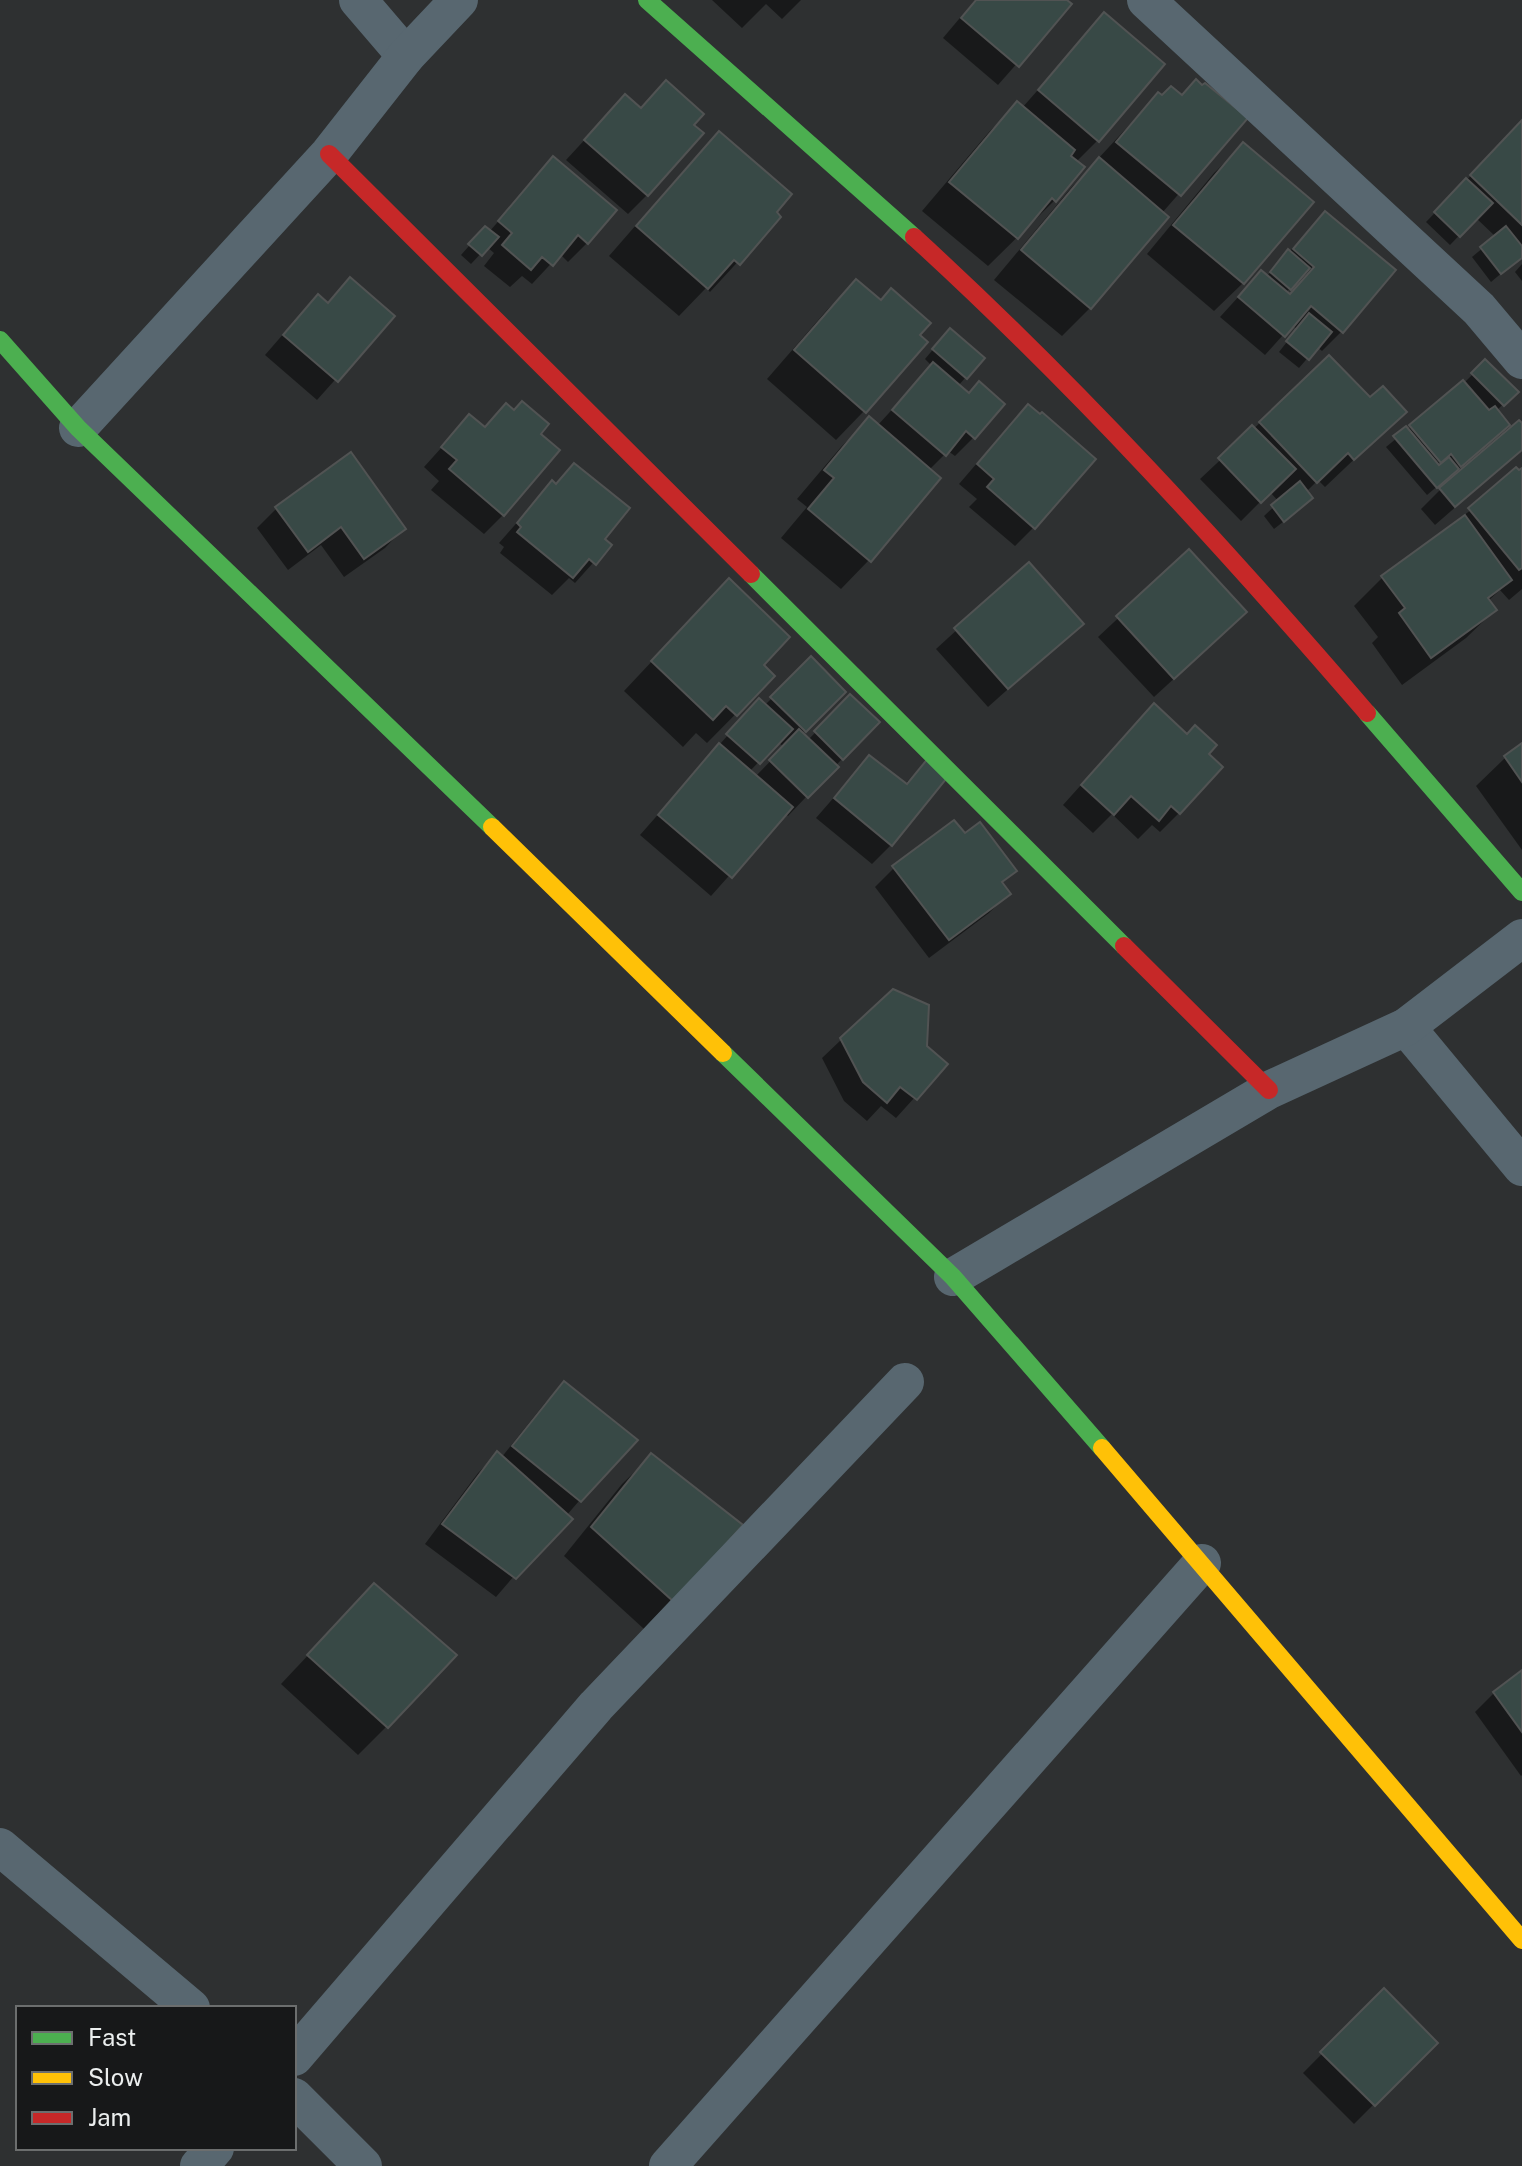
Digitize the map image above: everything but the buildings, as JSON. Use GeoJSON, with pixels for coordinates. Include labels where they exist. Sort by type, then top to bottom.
{"type":"FeatureCollection","features":[{"type":"Feature","properties":{"kind":"street"},"geometry":{"type":"LineString","coordinates":[[358,0],[406,56]]}},
{"type":"Feature","properties":{"kind":"street"},"geometry":{"type":"LineString","coordinates":[[78,428],[329,154],[406,56],[459,0]]}},
{"type":"Feature","properties":{"kind":"street"},"geometry":{"type":"LineString","coordinates":[[647,0],[823,154],[1008,326],[1177,499],[1522,892]]}},
{"type":"Feature","properties":{"kind":"street"},"geometry":{"type":"LineString","coordinates":[[1146,0],[1479,309],[1522,360]]}},
{"type":"Feature","properties":{"kind":"street"},"geometry":{"type":"LineString","coordinates":[[329,154],[1269,1090]]}},
{"type":"Feature","properties":{"kind":"street"},"geometry":{"type":"LineString","coordinates":[[0,340],[78,428],[953,1277],[1202,1563],[1522,1940]]}},
{"type":"Feature","properties":{"kind":"street"},"geometry":{"type":"LineString","coordinates":[[953,1277],[1269,1090],[1406,1027],[1522,938]]}},
{"type":"Feature","properties":{"kind":"street"},"geometry":{"type":"LineString","coordinates":[[1406,1027],[1522,1167]]}},
{"type":"Feature","properties":{"kind":"street"},"geometry":{"type":"LineString","coordinates":[[296,2055],[596,1706],[905,1382]]}},
{"type":"Feature","properties":{"kind":"street"},"geometry":{"type":"LineString","coordinates":[[668,2166],[1202,1563]]}},
{"type":"Feature","properties":{"kind":"street"},"geometry":{"type":"LineString","coordinates":[[0,1847],[189,2006]]}},
{"type":"Feature","properties":{"kind":"street"},"geometry":{"type":"LineString","coordinates":[[296,2099],[363,2166]]}},
{"type":"Feature","properties":{"kind":"street"},"geometry":{"type":"LineString","coordinates":[[199,2166],[213,2150]]}},
{"type":"Feature","properties":{"kind":"traffic: fast"},"geometry":{"type":"LineString","coordinates":[[647,0],[914,237]]}},
{"type":"Feature","properties":{"kind":"traffic: fast"},"geometry":{"type":"LineString","coordinates":[[0,340],[78,428],[492,827]]}},
{"type":"Feature","properties":{"kind":"traffic: fast"},"geometry":{"type":"LineString","coordinates":[[751,574],[1124,946]]}},
{"type":"Feature","properties":{"kind":"traffic: fast"},"geometry":{"type":"LineString","coordinates":[[1367,713],[1522,892]]}},
{"type":"Feature","properties":{"kind":"traffic: fast"},"geometry":{"type":"LineString","coordinates":[[723,1053],[953,1277],[1102,1448]]}},
{"type":"Feature","properties":{"kind":"traffic: slow"},"geometry":{"type":"LineString","coordinates":[[492,827],[723,1053]]}},
{"type":"Feature","properties":{"kind":"traffic: slow"},"geometry":{"type":"LineString","coordinates":[[1102,1448],[1522,1940]]}},
{"type":"Feature","properties":{"kind":"traffic: jam"},"geometry":{"type":"LineString","coordinates":[[329,154],[751,574]]}},
{"type":"Feature","properties":{"kind":"traffic: jam"},"geometry":{"type":"LineString","coordinates":[[914,237],[1033,350],[1148,468],[1367,713]]}},
{"type":"Feature","properties":{"kind":"traffic: jam"},"geometry":{"type":"LineString","coordinates":[[1124,946],[1269,1090]]}}]}
